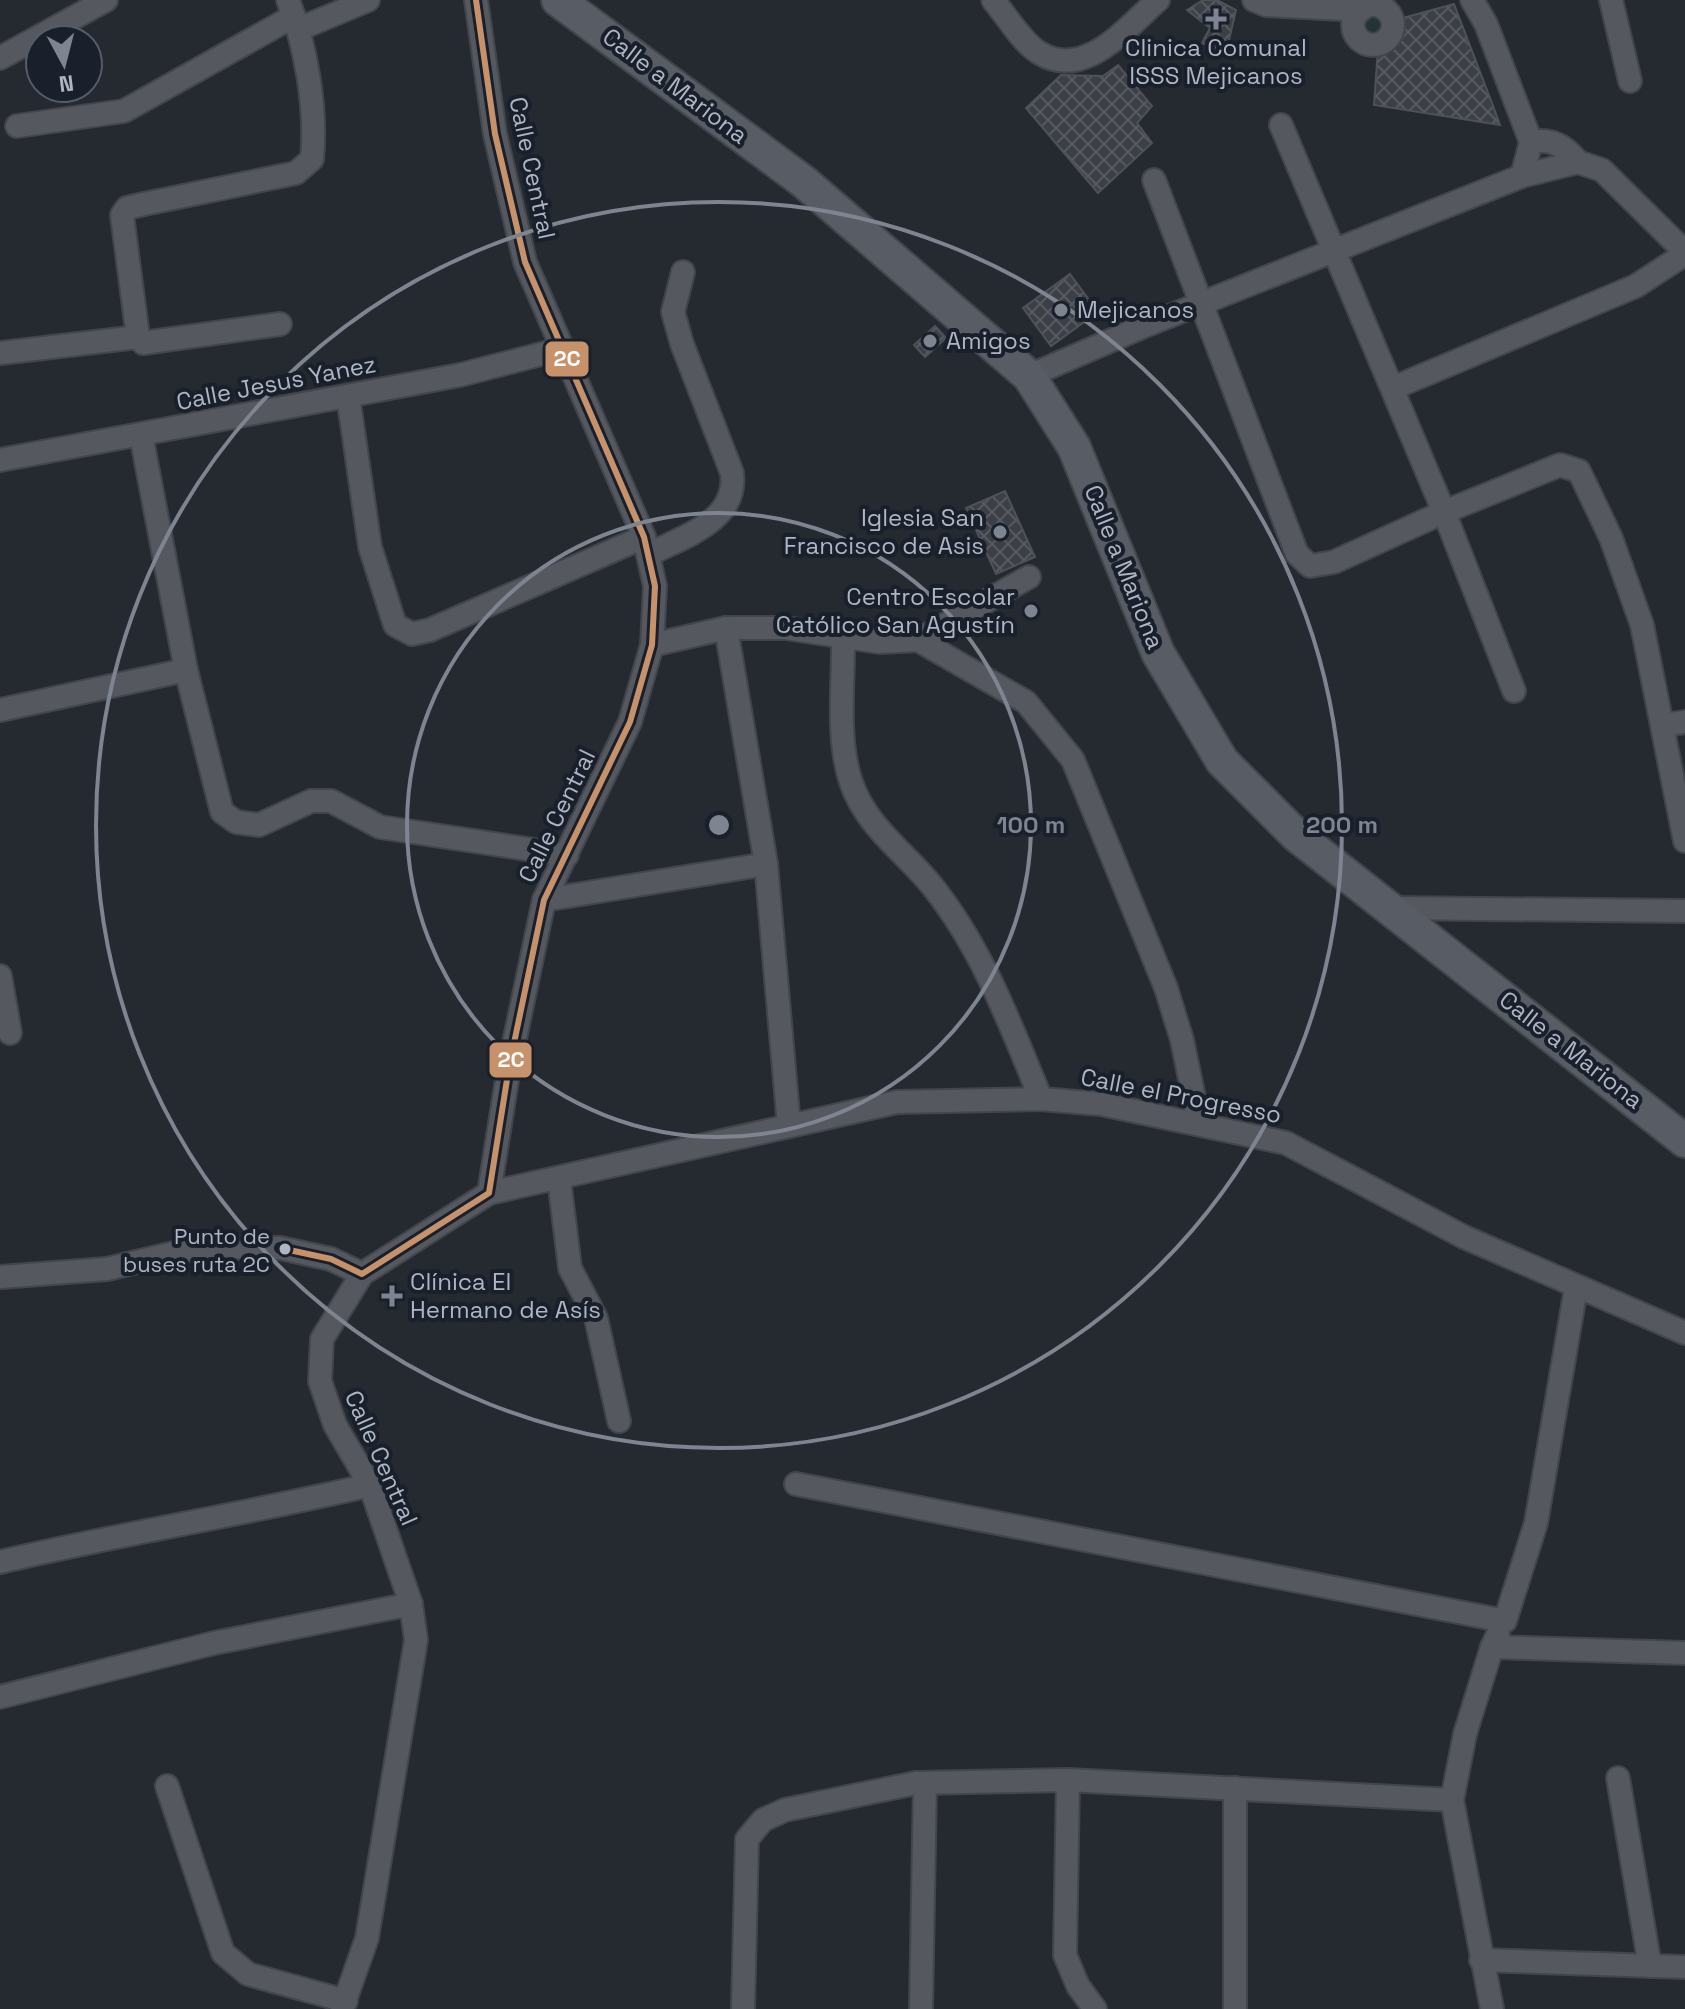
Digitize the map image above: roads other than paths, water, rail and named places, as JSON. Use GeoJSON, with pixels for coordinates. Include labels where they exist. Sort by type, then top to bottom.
{"type":"FeatureCollection","features":[{"type":"Feature","properties":{"kind":"main road","name":"Calle a Mariona"},"geometry":{"type":"LineString","coordinates":[[558,0],[804,182],[1029,376],[1074,447],[1158,653],[1222,761],[1296,835],[1681,1131]]}},
{"type":"Feature","properties":{"kind":"street"},"geometry":{"type":"LineString","coordinates":[[0,58],[106,0]]}},
{"type":"Feature","properties":{"kind":"street"},"geometry":{"type":"LineString","coordinates":[[17,126],[124,111],[294,15],[368,0]]}},
{"type":"Feature","properties":{"kind":"street","name":"Calle Central"},"geometry":{"type":"LineString","coordinates":[[344,2005],[367,1938],[416,1640],[411,1604],[370,1485],[335,1425],[320,1381],[322,1339],[362,1274],[489,1193],[509,1067],[544,900],[630,722],[652,645],[655,586],[646,546],[525,262],[495,134],[476,0]]}},
{"type":"Feature","properties":{"kind":"street"},"geometry":{"type":"LineString","coordinates":[[993,0],[1038,52],[1071,61],[1098,53],[1158,0]]}},
{"type":"Feature","properties":{"kind":"street"},"geometry":{"type":"LineString","coordinates":[[1254,0],[1266,5],[1371,5]]}},
{"type":"Feature","properties":{"kind":"street"},"geometry":{"type":"LineString","coordinates":[[1472,0],[1486,24],[1531,142],[1522,176]]}},
{"type":"Feature","properties":{"kind":"street"},"geometry":{"type":"LineString","coordinates":[[1611,0],[1630,81]]}},
{"type":"Feature","properties":{"kind":"street"},"geometry":{"type":"LineString","coordinates":[[280,324],[143,343],[138,337],[122,215],[127,208],[296,173],[312,159],[314,136],[294,15]]}},
{"type":"Feature","properties":{"kind":"street"},"geometry":{"type":"LineString","coordinates":[[1281,125],[1393,388],[1514,691]]}},
{"type":"Feature","properties":{"kind":"street"},"geometry":{"type":"LineString","coordinates":[[1531,142],[1543,140],[1566,147],[1578,162]]}},
{"type":"Feature","properties":{"kind":"street"},"geometry":{"type":"LineString","coordinates":[[1029,376],[1522,176],[1578,162],[1602,170],[1685,253],[1636,286],[1393,388]]}},
{"type":"Feature","properties":{"kind":"street"},"geometry":{"type":"LineString","coordinates":[[1154,180],[1297,554],[1310,566],[1334,562],[1444,512],[1560,465],[1579,471],[1611,538],[1674,724],[1685,841]]}},
{"type":"Feature","properties":{"kind":"street"},"geometry":{"type":"LineString","coordinates":[[348,396],[370,547],[395,625],[412,634],[430,630],[646,546],[697,530],[728,507],[734,489],[732,473],[682,344],[673,312],[683,272]]}},
{"type":"Feature","properties":{"kind":"street"},"geometry":{"type":"LineString","coordinates":[[0,353],[138,337]]}},
{"type":"Feature","properties":{"kind":"street","name":"Calle Jesus Yanez"},"geometry":{"type":"LineString","coordinates":[[0,460],[460,375],[561,349]]}},
{"type":"Feature","properties":{"kind":"street"},"geometry":{"type":"LineString","coordinates":[[141,435],[186,670],[222,812],[236,822],[259,825],[311,801],[331,801],[380,827],[567,855]]}},
{"type":"Feature","properties":{"kind":"street"},"geometry":{"type":"LineString","coordinates":[[652,645],[726,628],[786,628],[879,642],[918,640],[1029,577]]}},
{"type":"Feature","properties":{"kind":"street"},"geometry":{"type":"LineString","coordinates":[[726,628],[766,864],[789,1126]]}},
{"type":"Feature","properties":{"kind":"street"},"geometry":{"type":"LineString","coordinates":[[843,636],[845,754],[851,783],[870,820],[934,888],[991,980],[1041,1099]]}},
{"type":"Feature","properties":{"kind":"street"},"geometry":{"type":"LineString","coordinates":[[918,640],[1026,702],[1073,760],[1166,988],[1182,1040],[1199,1122]]}},
{"type":"Feature","properties":{"kind":"street"},"geometry":{"type":"LineString","coordinates":[[0,710],[186,670]]}},
{"type":"Feature","properties":{"kind":"street"},"geometry":{"type":"LineString","coordinates":[[544,900],[766,864]]}},
{"type":"Feature","properties":{"kind":"street"},"geometry":{"type":"LineString","coordinates":[[1391,908],[1685,911]]}},
{"type":"Feature","properties":{"kind":"street"},"geometry":{"type":"LineString","coordinates":[[0,976],[10,1033]]}},
{"type":"Feature","properties":{"kind":"street","name":"Calle el Progresso"},"geometry":{"type":"LineString","coordinates":[[489,1193],[897,1102],[1041,1099],[1101,1104],[1199,1122],[1286,1143],[1464,1237],[1685,1333]]}},
{"type":"Feature","properties":{"kind":"street"},"geometry":{"type":"LineString","coordinates":[[559,1179],[570,1268],[596,1318],[619,1421]]}},
{"type":"Feature","properties":{"kind":"street"},"geometry":{"type":"LineString","coordinates":[[0,1277],[107,1269],[200,1247],[280,1248],[331,1259],[362,1274]]}},
{"type":"Feature","properties":{"kind":"street"},"geometry":{"type":"LineString","coordinates":[[1492,2009],[1452,1800],[1465,1734],[1536,1523],[1576,1288]]}},
{"type":"Feature","properties":{"kind":"street"},"geometry":{"type":"LineString","coordinates":[[796,1484],[1505,1621]]}},
{"type":"Feature","properties":{"kind":"street"},"geometry":{"type":"LineString","coordinates":[[0,1562],[113,1536],[219,1518],[370,1485]]}},
{"type":"Feature","properties":{"kind":"street"},"geometry":{"type":"LineString","coordinates":[[0,1697],[214,1643],[411,1604]]}},
{"type":"Feature","properties":{"kind":"street"},"geometry":{"type":"LineString","coordinates":[[1492,1647],[1685,1653]]}},
{"type":"Feature","properties":{"kind":"street"},"geometry":{"type":"LineString","coordinates":[[1618,1778],[1650,1966]]}},
{"type":"Feature","properties":{"kind":"street"},"geometry":{"type":"LineString","coordinates":[[743,2009],[747,1839],[763,1820],[785,1810],[925,1783],[1068,1780],[1452,1800]]}},
{"type":"Feature","properties":{"kind":"street"},"geometry":{"type":"LineString","coordinates":[[1068,1780],[1065,1955],[1078,1986],[1095,2009]]}},
{"type":"Feature","properties":{"kind":"street"},"geometry":{"type":"LineString","coordinates":[[921,2009],[925,1783]]}},
{"type":"Feature","properties":{"kind":"street"},"geometry":{"type":"LineString","coordinates":[[167,1786],[223,1953],[248,1974],[344,2005]]}},
{"type":"Feature","properties":{"kind":"street"},"geometry":{"type":"LineString","coordinates":[[1235,1788],[1235,2009]]}},
{"type":"Feature","properties":{"kind":"street"},"geometry":{"type":"LineString","coordinates":[[1481,1960],[1685,1967]]}},
{"type":"Feature","properties":{"kind":"place","name":"Clinica Comunal ISSS Mejicanos"},"geometry":{"type":"Point","coordinates":[1216,19]}},
{"type":"Feature","properties":{"kind":"place","name":"Mejicanos"},"geometry":{"type":"Point","coordinates":[1061,310]}},
{"type":"Feature","properties":{"kind":"place","name":"Amigos"},"geometry":{"type":"Point","coordinates":[930,341]}},
{"type":"Feature","properties":{"kind":"place","name":"Iglesia San Francisco de Asis"},"geometry":{"type":"Point","coordinates":[1000,532]}},
{"type":"Feature","properties":{"kind":"place","name":"Centro Escolar Católico San Agustín"},"geometry":{"type":"Point","coordinates":[1031,611]}},
{"type":"Feature","properties":{"kind":"place","name":"Punto de buses ruta 2C"},"geometry":{"type":"Point","coordinates":[285,1249]}},
{"type":"Feature","properties":{"kind":"place","name":"Clínica El Hermano de Asís"},"geometry":{"type":"Point","coordinates":[392,1296]}}]}
